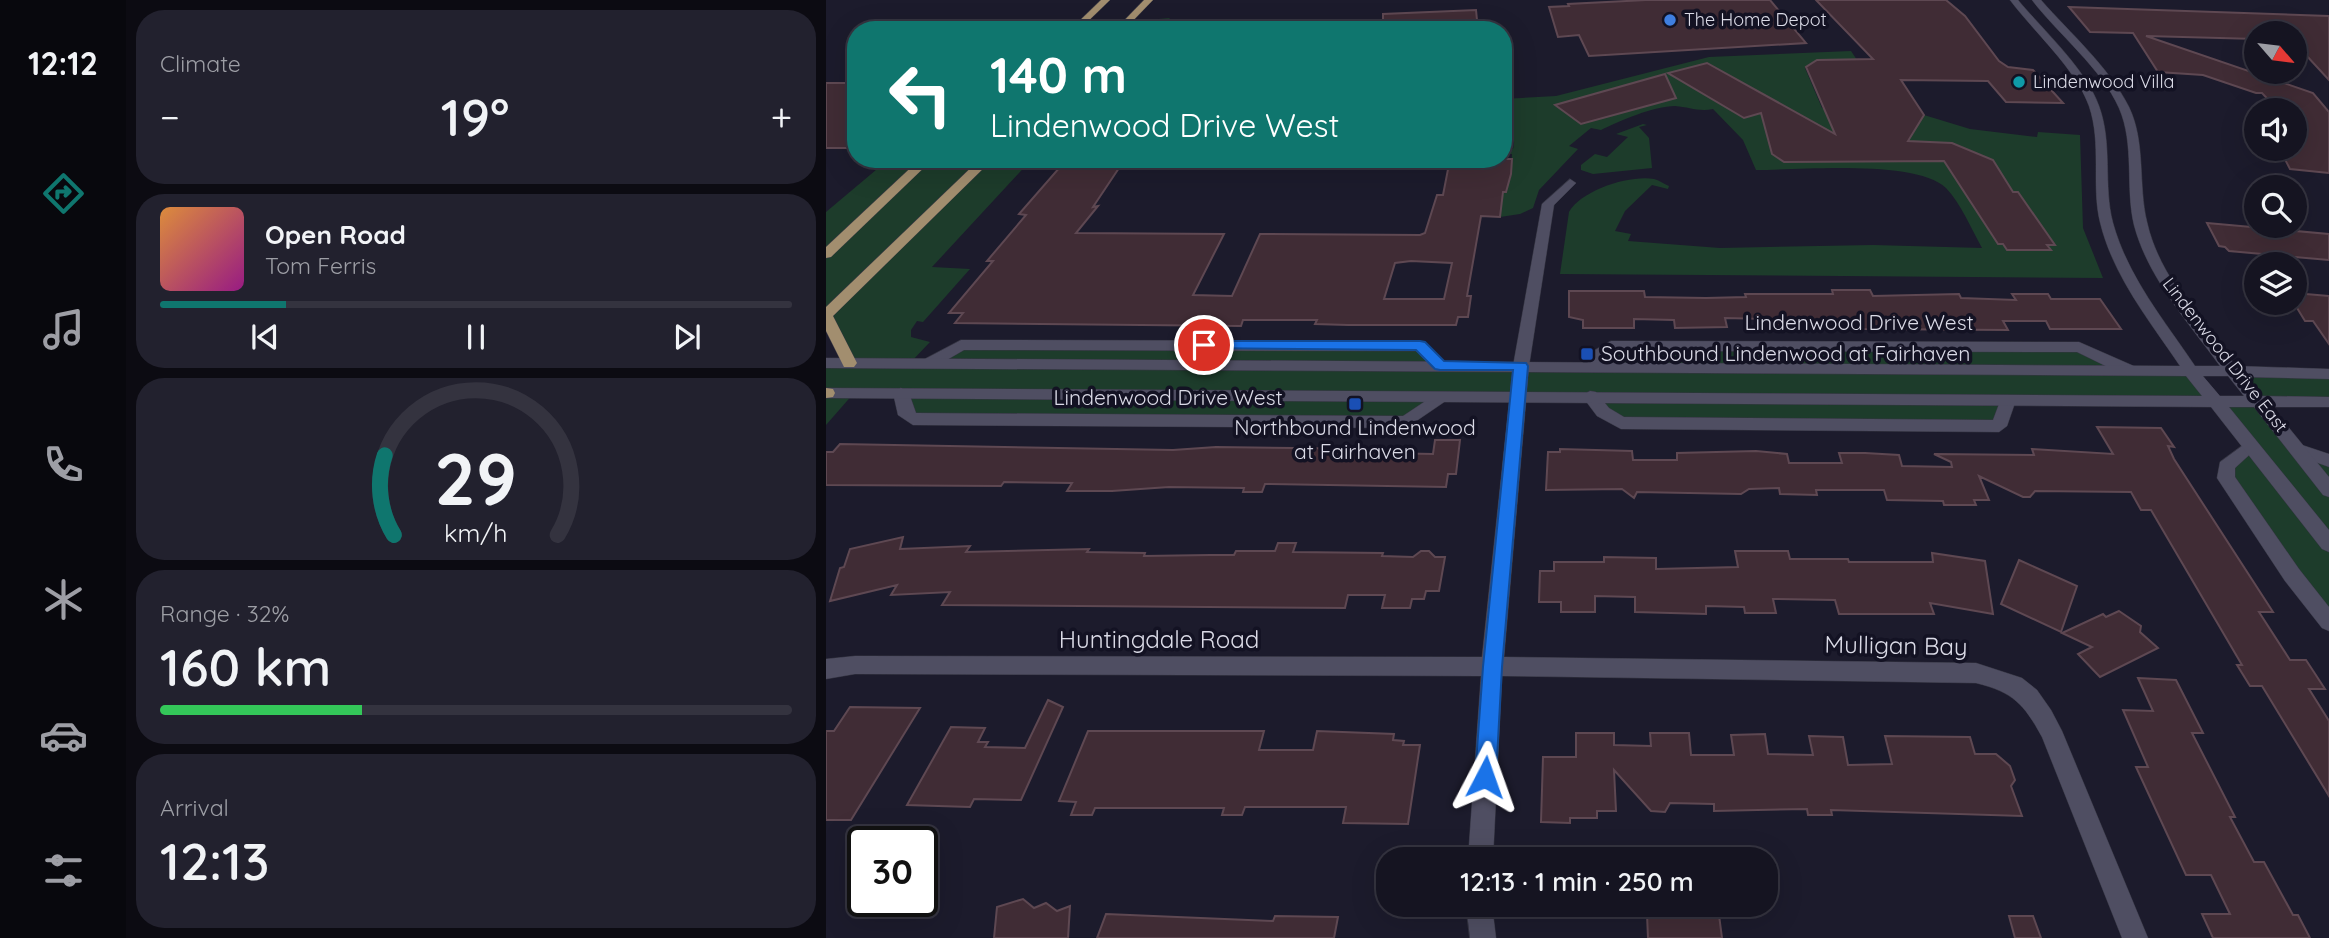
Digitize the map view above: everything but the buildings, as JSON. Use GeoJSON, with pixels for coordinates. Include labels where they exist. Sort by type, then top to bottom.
{"type":"FeatureCollection","features":[{"type":"Feature","properties":{"kind":"main road"},"geometry":{"type":"LineString","coordinates":[[1084,21],[1106,0]]}},
{"type":"Feature","properties":{"kind":"main road"},"geometry":{"type":"LineString","coordinates":[[1128,21],[1149,0]]}},
{"type":"Feature","properties":{"kind":"main road"},"geometry":{"type":"LineString","coordinates":[[826,254],[917,168]]}},
{"type":"Feature","properties":{"kind":"main road"},"geometry":{"type":"LineString","coordinates":[[849,363],[826,315],[978,168]]}},
{"type":"Feature","properties":{"kind":"street","name":"Lindenwood Drive East"},"geometry":{"type":"LineString","coordinates":[[2014,0],[2083,84],[2094,106],[2101,135],[2106,221],[2126,275],[2190,371],[2329,544]]}},
{"type":"Feature","properties":{"kind":"street","name":"Lindenwood Drive East"},"geometry":{"type":"LineString","coordinates":[[2036,0],[2110,86],[2124,108],[2132,132],[2136,198],[2141,226],[2163,278],[2232,371],[2329,490]]}},
{"type":"Feature","properties":{"kind":"street"},"geometry":{"type":"LineString","coordinates":[[1481,847],[1492,667],[1521,366],[1548,204],[1570,183]]}},
{"type":"Feature","properties":{"kind":"street","name":"Lindenwood Drive West"},"geometry":{"type":"LineString","coordinates":[[1593,367],[1600,353],[1611,346],[2080,347],[2130,371]]}},
{"type":"Feature","properties":{"kind":"street","name":"Lindenwood Drive West"},"geometry":{"type":"LineString","coordinates":[[826,363],[2232,371],[2329,374]]}},
{"type":"Feature","properties":{"kind":"street","name":"Lindenwood Drive West"},"geometry":{"type":"LineString","coordinates":[[826,393],[2329,402]]}},
{"type":"Feature","properties":{"kind":"street","name":"Lindenwood Drive West"},"geometry":{"type":"LineString","coordinates":[[901,393],[906,415],[914,419],[1406,422],[1445,396]]}},
{"type":"Feature","properties":{"kind":"street"},"geometry":{"type":"LineString","coordinates":[[1590,396],[1610,418],[1621,423],[1999,426],[2008,400]]}},
{"type":"Feature","properties":{"kind":"street","name":"Lindenwood Drive East"},"geometry":{"type":"LineString","coordinates":[[2250,446],[2226,466],[2227,478],[2292,575],[2329,622]]}},
{"type":"Feature","properties":{"kind":"street","name":"Lindenwood Drive East"},"geometry":{"type":"LineString","coordinates":[[2299,450],[2329,461]]}},
{"type":"Feature","properties":{"kind":"street","name":"Huntingdale Road"},"geometry":{"type":"LineString","coordinates":[[826,669],[855,665],[1492,667]]}},
{"type":"Feature","properties":{"kind":"street","name":"Mulligan Bay"},"geometry":{"type":"LineString","coordinates":[[1492,667],[1976,673],[2008,680],[2033,700],[2051,731],[2135,938]]}},
{"type":"Feature","properties":{"kind":"street"},"geometry":{"type":"LineString","coordinates":[[1480,917],[1483,938]]}},
{"type":"Feature","properties":{"kind":"green space"},"geometry":{"type":"Polygon","coordinates":[[[1170,18],[1167,21],[1136,21],[1170,18]]]}},
{"type":"Feature","properties":{"kind":"green space"},"geometry":{"type":"Polygon","coordinates":[[[1851,51],[1857,60],[1822,59],[1805,68],[1822,108],[1919,122],[1924,115],[1970,129],[2037,137],[2038,132],[2080,135],[2083,228],[2103,278],[1560,274],[1569,212],[1575,204],[1607,186],[1644,178],[1669,186],[1668,189],[1652,185],[1625,211],[1615,231],[1631,234],[1628,241],[1720,248],[1873,245],[1982,248],[1951,194],[1931,179],[1910,173],[1856,168],[1756,170],[1743,140],[1713,109],[1675,106],[1657,108],[1601,130],[1591,128],[1569,146],[1578,149],[1539,190],[1533,208],[1520,214],[1500,217],[1501,188],[1510,168],[1512,168],[1512,98],[1556,96],[1709,57],[1851,51]]]}},
{"type":"Feature","properties":{"kind":"green space"},"geometry":{"type":"Polygon","coordinates":[[[1643,124],[1647,125],[1639,127],[1649,138],[1652,168],[1593,174],[1581,170],[1581,165],[1595,154],[1607,157],[1628,137],[1616,134],[1643,124]]]}},
{"type":"Feature","properties":{"kind":"green space"},"geometry":{"type":"Polygon","coordinates":[[[878,168],[1024,168],[932,267],[970,269],[923,322],[917,321],[911,330],[911,337],[930,342],[910,363],[928,364],[961,345],[1420,346],[1440,366],[1593,367],[1611,346],[2079,347],[2130,371],[2191,371],[2215,401],[2008,400],[1999,426],[1621,423],[1590,396],[1445,396],[1406,422],[913,419],[901,393],[854,393],[826,425],[826,363],[848,363],[826,316],[826,212],[878,168]]]}},
{"type":"Feature","properties":{"kind":"green space"},"geometry":{"type":"Polygon","coordinates":[[[2232,371],[2329,374],[2329,402],[2260,402],[2299,450],[2329,461],[2329,622],[2226,478],[2250,446],[2215,401],[2257,402],[2232,371]]]}},
{"type":"Feature","properties":{"kind":"place","name":"The Home Depot"},"geometry":{"type":"Point","coordinates":[1670,20]}},
{"type":"Feature","properties":{"kind":"place","name":"Lindenwood Villa"},"geometry":{"type":"Point","coordinates":[2019,82]}},
{"type":"Feature","properties":{"kind":"place","name":"Southbound Lindenwood at Fairhaven"},"geometry":{"type":"Point","coordinates":[1587,354]}},
{"type":"Feature","properties":{"kind":"place","name":"Northbound Lindenwood at Fairhaven"},"geometry":{"type":"Point","coordinates":[1355,404]}},
{"type":"Feature","properties":{"kind":"route"},"geometry":{"type":"LineString","coordinates":[[1204,345],[1420,345],[1440,366],[1521,366],[1492,667],[1485,777]]}}]}
